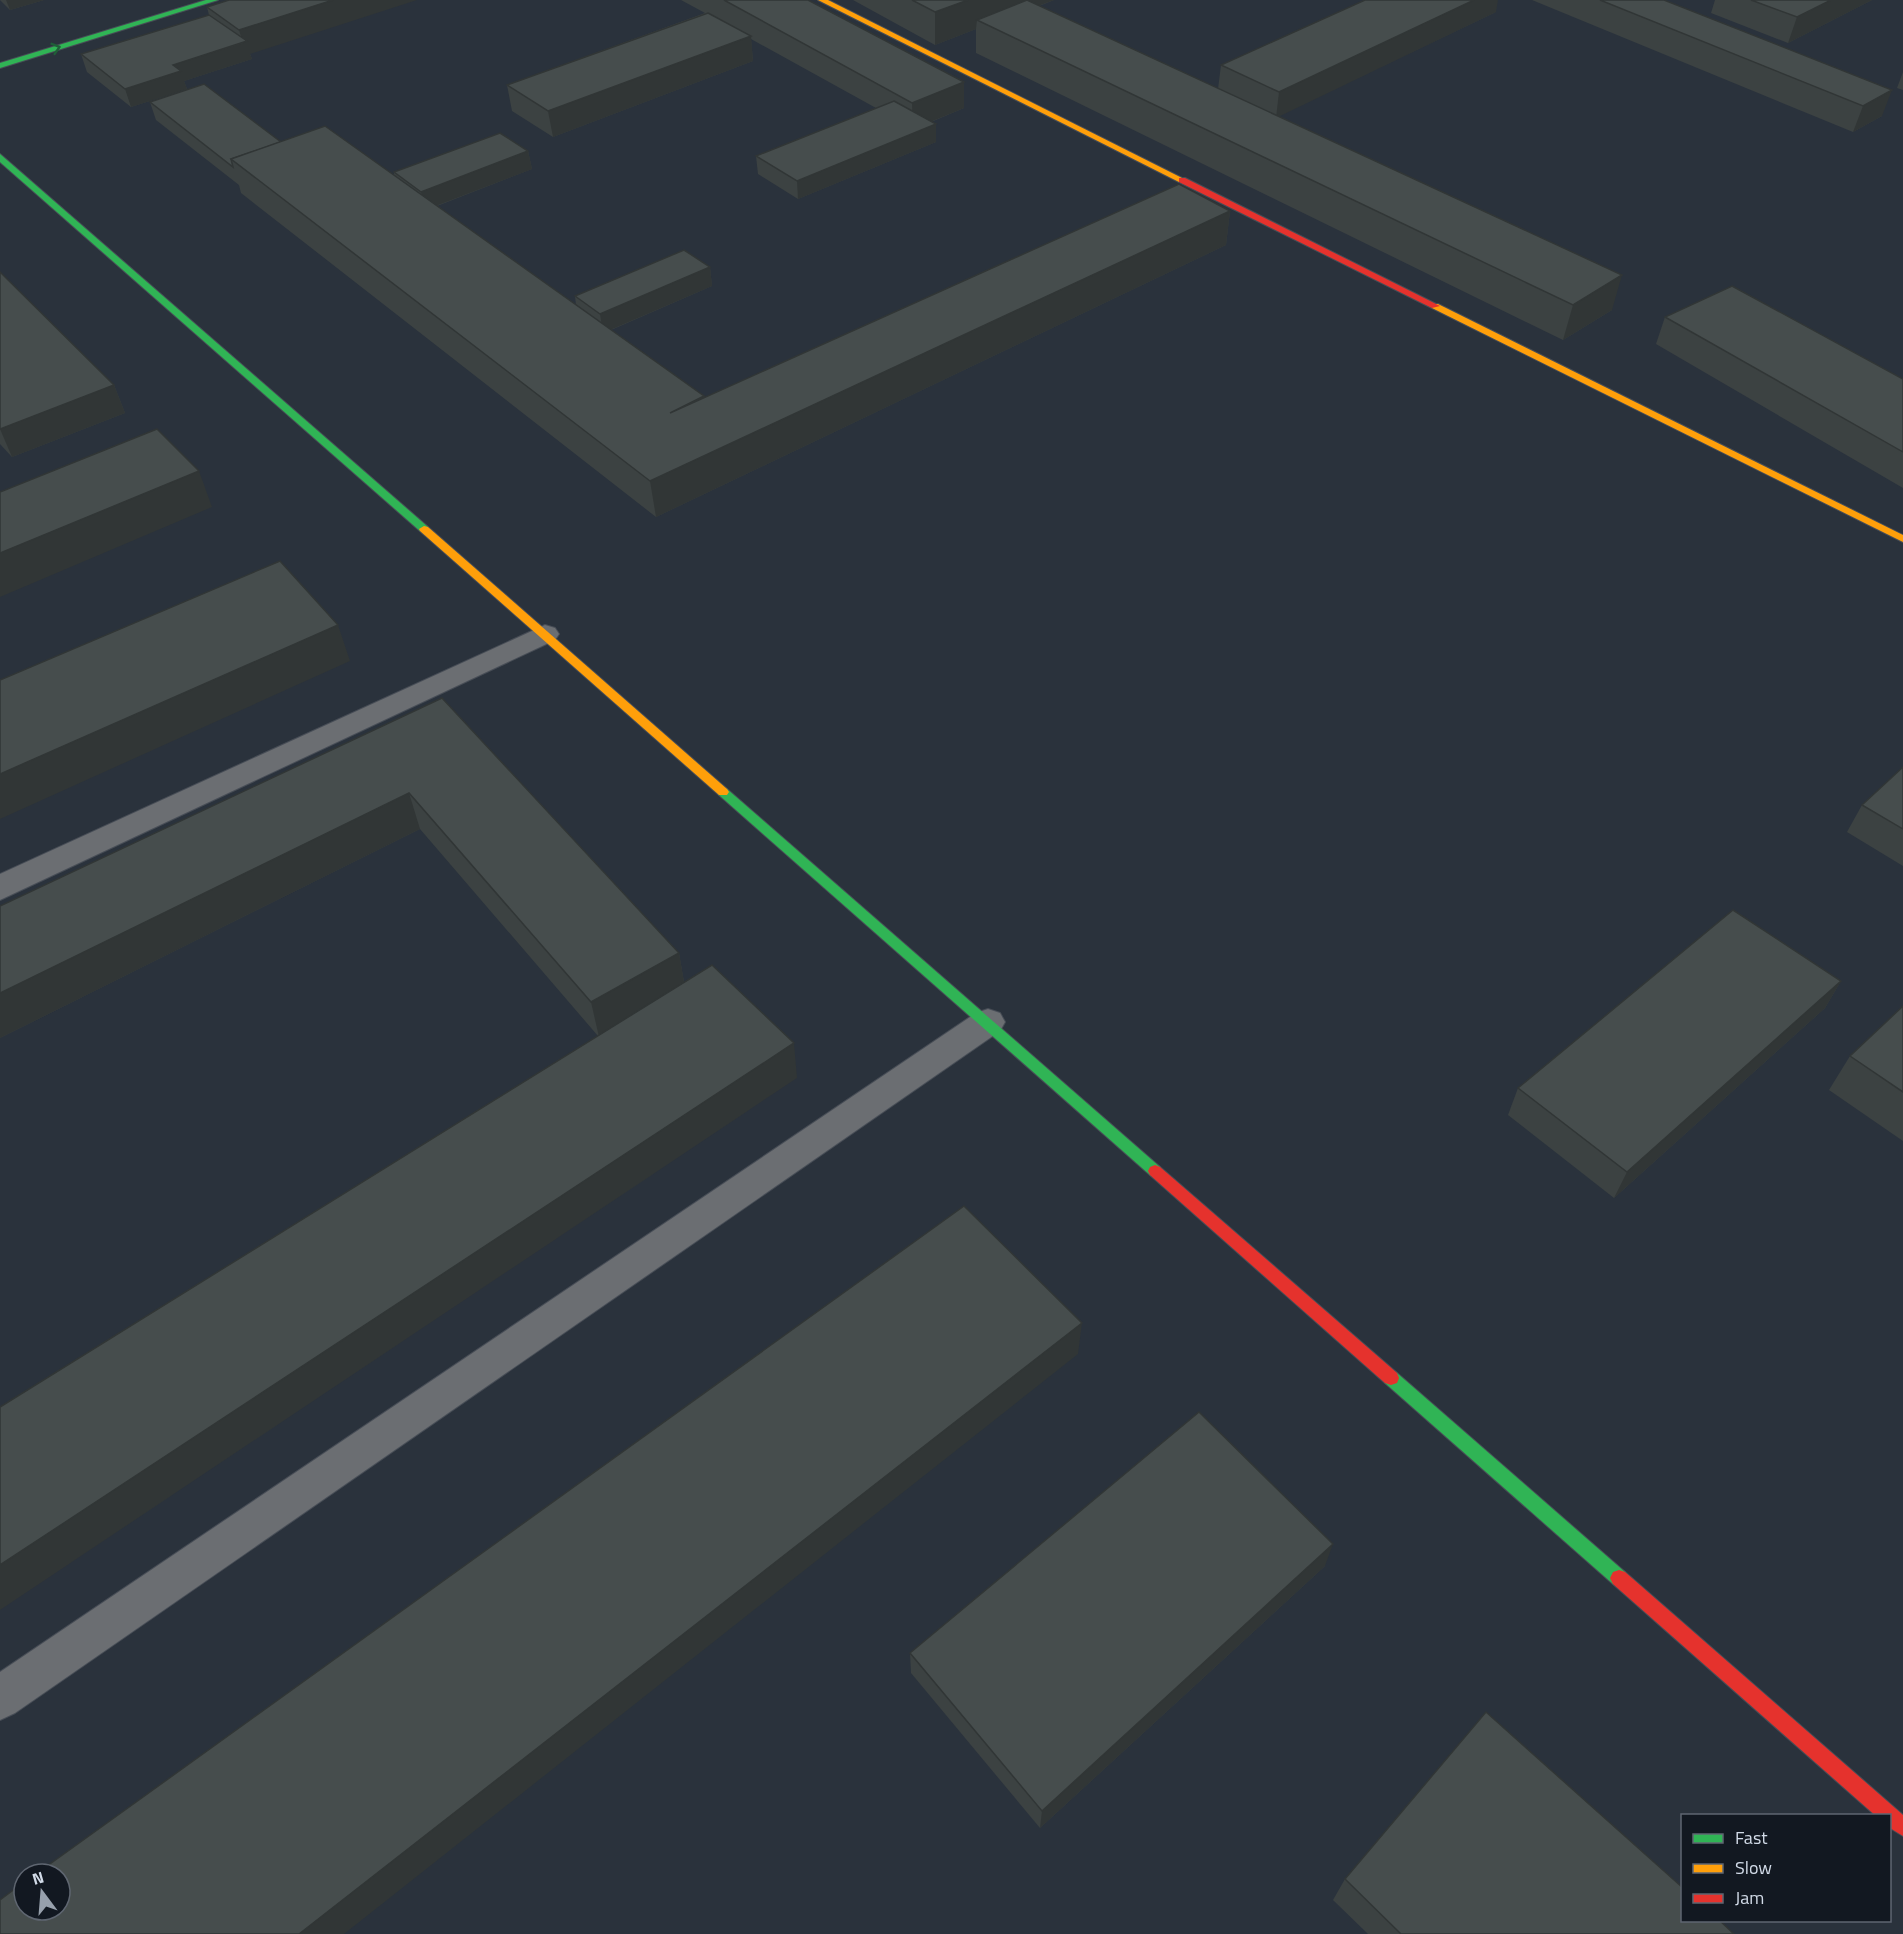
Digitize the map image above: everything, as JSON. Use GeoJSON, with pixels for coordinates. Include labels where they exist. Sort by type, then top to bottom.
{"type":"FeatureCollection","features":[{"type":"Feature","properties":{"kind":"street"},"geometry":{"type":"LineString","coordinates":[[0,66],[214,0]]}},
{"type":"Feature","properties":{"kind":"street"},"geometry":{"type":"LineString","coordinates":[[822,0],[1903,539]]}},
{"type":"Feature","properties":{"kind":"street"},"geometry":{"type":"LineString","coordinates":[[0,157],[1888,1814]]}},
{"type":"Feature","properties":{"kind":"street"},"geometry":{"type":"LineString","coordinates":[[0,888],[545,634]]}},
{"type":"Feature","properties":{"kind":"street"},"geometry":{"type":"LineString","coordinates":[[0,1698],[988,1022]]}},
{"type":"Feature","properties":{"kind":"street"},"geometry":{"type":"LineString","coordinates":[[1891,1816],[1903,1827]]}},
{"type":"Feature","properties":{"kind":"building"},"geometry":{"type":"Polygon","coordinates":[[[229,0],[333,0],[239,30],[207,7],[229,0]]]}},
{"type":"Feature","properties":{"kind":"building"},"geometry":{"type":"Polygon","coordinates":[[[724,0],[808,0],[964,82],[912,103],[724,0]]]}},
{"type":"Feature","properties":{"kind":"building"},"geometry":{"type":"Polygon","coordinates":[[[912,0],[968,0],[935,12],[912,0]]]}},
{"type":"Feature","properties":{"kind":"building"},"geometry":{"type":"Polygon","coordinates":[[[1027,0],[1622,275],[1573,305],[977,20],[1027,0]]]}},
{"type":"Feature","properties":{"kind":"building"},"geometry":{"type":"Polygon","coordinates":[[[1365,0],[1474,0],[1279,92],[1221,65],[1365,0]]]}},
{"type":"Feature","properties":{"kind":"building"},"geometry":{"type":"Polygon","coordinates":[[[1600,0],[1664,0],[1892,90],[1863,106],[1600,0]]]}},
{"type":"Feature","properties":{"kind":"building"},"geometry":{"type":"Polygon","coordinates":[[[1751,0],[1831,0],[1797,17],[1751,0]]]}},
{"type":"Feature","properties":{"kind":"building"},"geometry":{"type":"Polygon","coordinates":[[[708,13],[751,36],[548,111],[507,85],[708,13]]]}},
{"type":"Feature","properties":{"kind":"building"},"geometry":{"type":"Polygon","coordinates":[[[209,15],[247,41],[173,65],[181,71],[125,89],[81,54],[209,15]]]}},
{"type":"Feature","properties":{"kind":"building"},"geometry":{"type":"Polygon","coordinates":[[[204,84],[281,142],[231,159],[233,167],[150,102],[204,84]]]}},
{"type":"Feature","properties":{"kind":"building"},"geometry":{"type":"Polygon","coordinates":[[[894,101],[936,124],[797,181],[756,156],[894,101]]]}},
{"type":"Feature","properties":{"kind":"building"},"geometry":{"type":"Polygon","coordinates":[[[325,126],[704,396],[670,413],[1179,184],[1230,211],[650,481],[231,159],[325,126]]]}},
{"type":"Feature","properties":{"kind":"building"},"geometry":{"type":"Polygon","coordinates":[[[500,133],[528,151],[421,192],[394,172],[500,133]]]}},
{"type":"Feature","properties":{"kind":"building"},"geometry":{"type":"Polygon","coordinates":[[[684,250],[710,267],[600,314],[575,296],[684,250]]]}},
{"type":"Feature","properties":{"kind":"building"},"geometry":{"type":"Polygon","coordinates":[[[0,272],[114,385],[0,429],[0,272]]]}},
{"type":"Feature","properties":{"kind":"building"},"geometry":{"type":"Polygon","coordinates":[[[1732,286],[1903,379],[1903,452],[1665,317],[1732,286]]]}},
{"type":"Feature","properties":{"kind":"building"},"geometry":{"type":"Polygon","coordinates":[[[157,429],[199,471],[0,553],[0,492],[157,429]]]}},
{"type":"Feature","properties":{"kind":"building"},"geometry":{"type":"Polygon","coordinates":[[[280,561],[338,625],[0,774],[0,680],[280,561]]]}},
{"type":"Feature","properties":{"kind":"building"},"geometry":{"type":"Polygon","coordinates":[[[442,698],[679,953],[591,1002],[409,793],[0,993],[0,906],[442,698]]]}},
{"type":"Feature","properties":{"kind":"building"},"geometry":{"type":"Polygon","coordinates":[[[1903,767],[1903,829],[1862,805],[1903,767]]]}},
{"type":"Feature","properties":{"kind":"building"},"geometry":{"type":"Polygon","coordinates":[[[1733,910],[1841,981],[1627,1172],[1518,1088],[1733,910]]]}},
{"type":"Feature","properties":{"kind":"building"},"geometry":{"type":"Polygon","coordinates":[[[712,965],[794,1043],[0,1565],[0,1407],[712,965]]]}},
{"type":"Feature","properties":{"kind":"building"},"geometry":{"type":"Polygon","coordinates":[[[1903,1006],[1903,1092],[1850,1056],[1903,1006]]]}},
{"type":"Feature","properties":{"kind":"building"},"geometry":{"type":"Polygon","coordinates":[[[964,1206],[1082,1323],[299,1934],[0,1934],[0,1900],[12,1891],[12,1922],[72,1922],[72,1862],[53,1862],[964,1206]]]}},
{"type":"Feature","properties":{"kind":"building"},"geometry":{"type":"Polygon","coordinates":[[[1199,1412],[1333,1544],[1042,1811],[910,1653],[1199,1412]]]}},
{"type":"Feature","properties":{"kind":"building"},"geometry":{"type":"Polygon","coordinates":[[[1486,1712],[1681,1886],[1681,1922],[1721,1922],[1734,1934],[1401,1934],[1345,1879],[1486,1712]]]}},
{"type":"Feature","properties":{"kind":"traffic: fast"},"geometry":{"type":"LineString","coordinates":[[0,66],[214,0]]}},
{"type":"Feature","properties":{"kind":"traffic: fast"},"geometry":{"type":"LineString","coordinates":[[0,157],[424,529]]}},
{"type":"Feature","properties":{"kind":"traffic: fast"},"geometry":{"type":"LineString","coordinates":[[723,792],[1155,1171]]}},
{"type":"Feature","properties":{"kind":"traffic: fast"},"geometry":{"type":"LineString","coordinates":[[1391,1378],[1619,1578]]}},
{"type":"Feature","properties":{"kind":"traffic: slow"},"geometry":{"type":"LineString","coordinates":[[822,0],[1182,180]]}},
{"type":"Feature","properties":{"kind":"traffic: slow"},"geometry":{"type":"LineString","coordinates":[[1435,306],[1903,539]]}},
{"type":"Feature","properties":{"kind":"traffic: slow"},"geometry":{"type":"LineString","coordinates":[[424,529],[723,792]]}},
{"type":"Feature","properties":{"kind":"traffic: jam"},"geometry":{"type":"LineString","coordinates":[[1182,180],[1435,306]]}},
{"type":"Feature","properties":{"kind":"traffic: jam"},"geometry":{"type":"LineString","coordinates":[[1155,1171],[1391,1378]]}},
{"type":"Feature","properties":{"kind":"traffic: jam"},"geometry":{"type":"LineString","coordinates":[[1619,1578],[1888,1814]]}},
{"type":"Feature","properties":{"kind":"traffic: jam"},"geometry":{"type":"LineString","coordinates":[[1891,1816],[1903,1827]]}}]}
